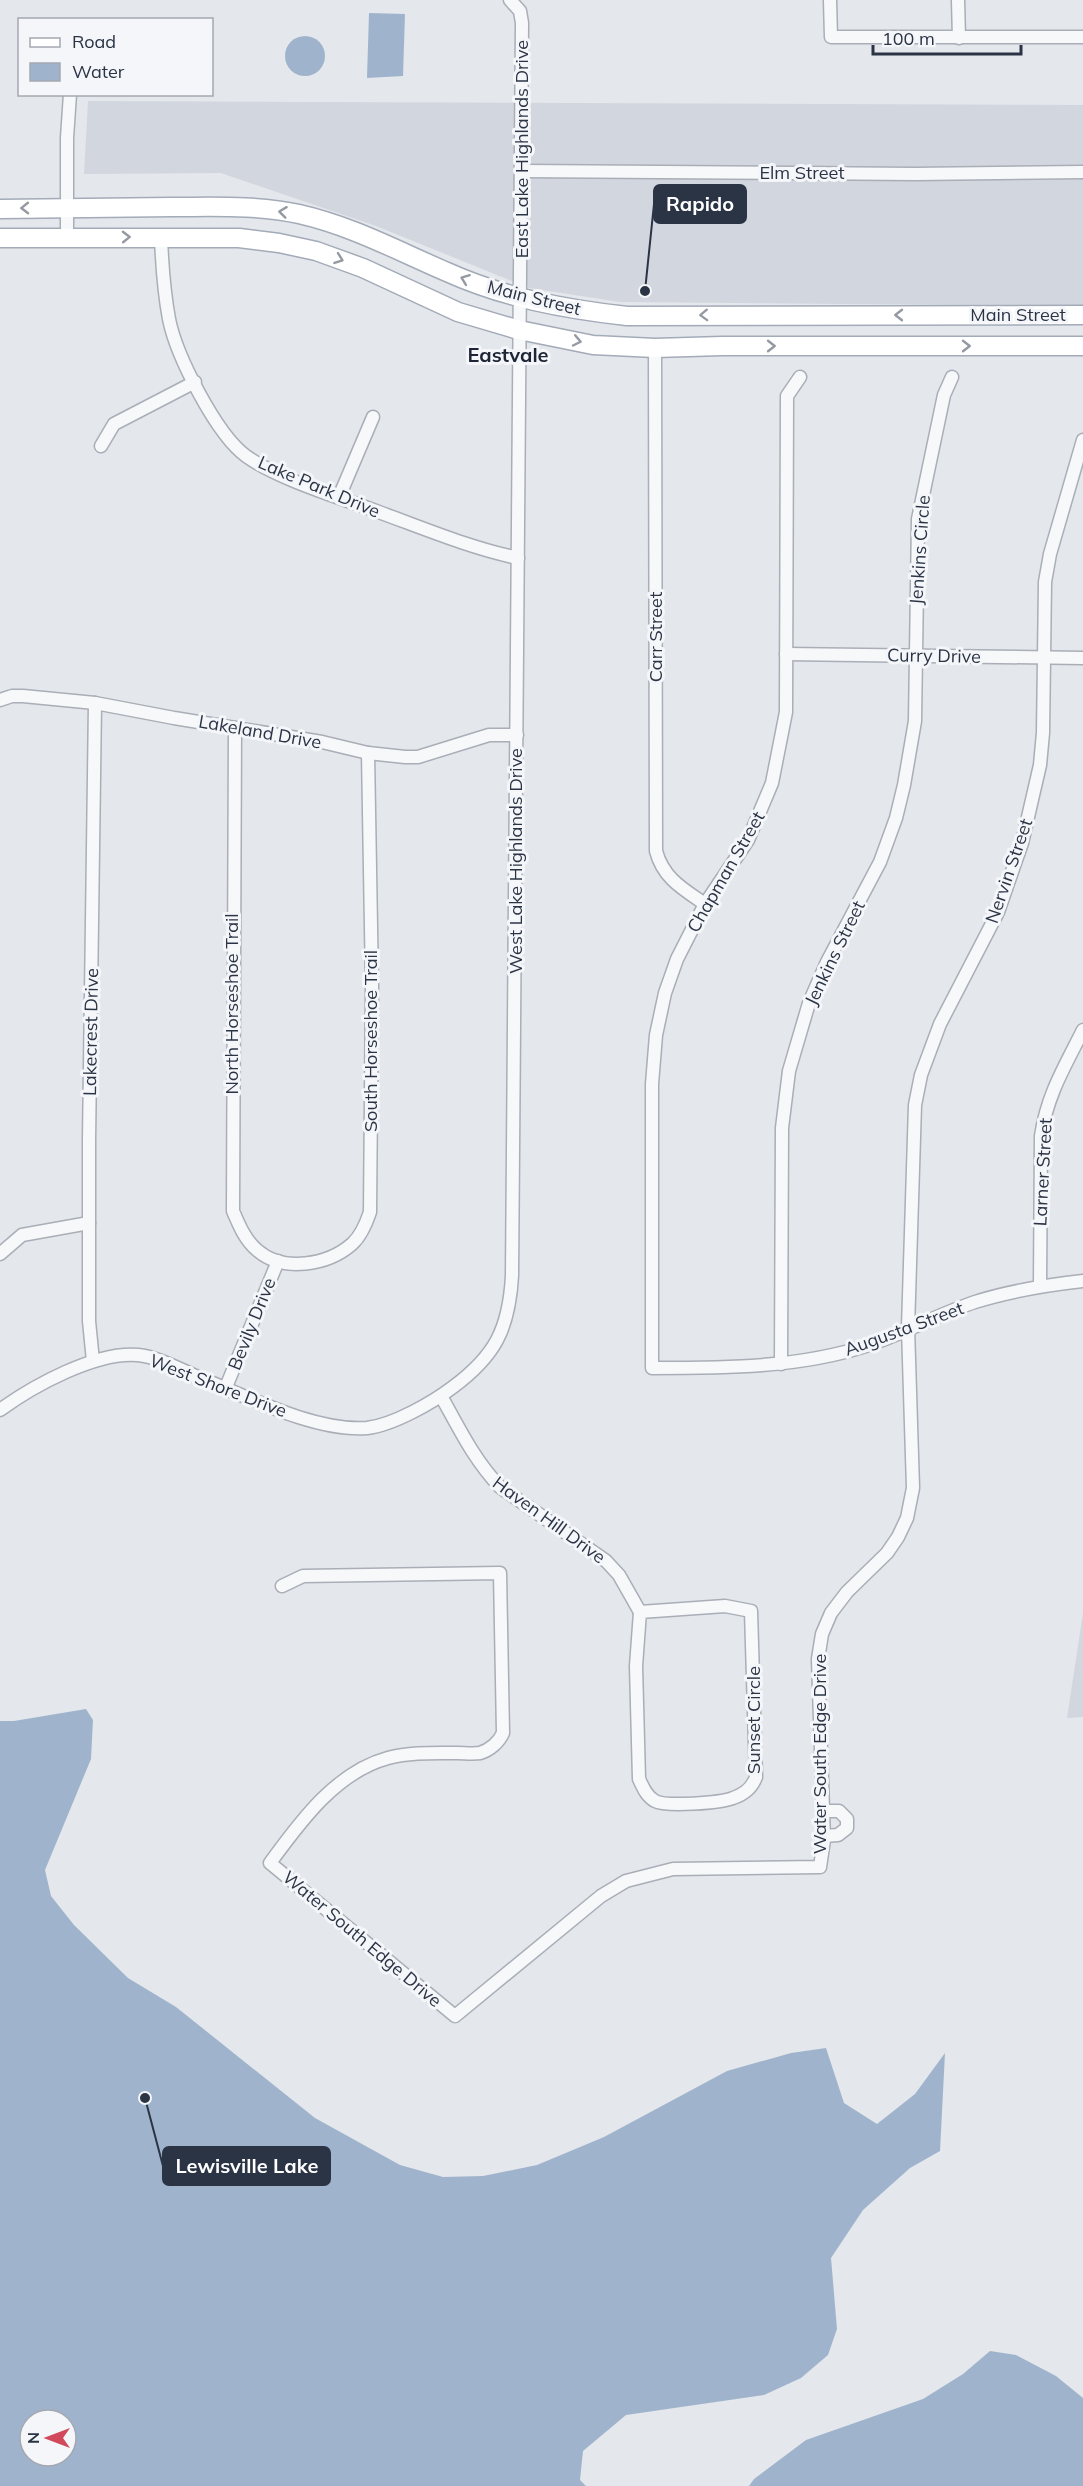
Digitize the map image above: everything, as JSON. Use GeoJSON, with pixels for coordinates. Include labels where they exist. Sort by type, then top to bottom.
{"type":"FeatureCollection","features":[{"type":"Feature","properties":{"kind":"main road","name":"Main Street"},"geometry":{"type":"LineString","coordinates":[[0,209],[243,207],[298,214],[335,224],[387,243],[447,272],[520,299],[570,309],[637,316],[1083,315]]}},
{"type":"Feature","properties":{"kind":"main road","name":"Main Street"},"geometry":{"type":"LineString","coordinates":[[0,238],[239,238],[279,243],[316,251],[363,268],[458,312],[519,330],[593,345],[655,348],[1083,346]]}},
{"type":"Feature","properties":{"kind":"street"},"geometry":{"type":"LineString","coordinates":[[830,0],[831,37],[1083,37]]}},
{"type":"Feature","properties":{"kind":"street"},"geometry":{"type":"LineString","coordinates":[[958,0],[959,38]]}},
{"type":"Feature","properties":{"kind":"street","name":"East Lake Highlands Drive"},"geometry":{"type":"LineString","coordinates":[[512,1],[520,11],[522,22],[520,299]]}},
{"type":"Feature","properties":{"kind":"street"},"geometry":{"type":"LineString","coordinates":[[67,238],[70,96]]}},
{"type":"Feature","properties":{"kind":"street","name":"Elm Street"},"geometry":{"type":"LineString","coordinates":[[522,171],[1083,172]]}},
{"type":"Feature","properties":{"kind":"street","name":"Lake Park Drive"},"geometry":{"type":"LineString","coordinates":[[161,237],[169,318],[182,357],[223,431],[246,456],[339,497],[487,551],[518,558]]}},
{"type":"Feature","properties":{"kind":"street","name":"West Lake Highlands Drive"},"geometry":{"type":"LineString","coordinates":[[441,1396],[472,1374],[485,1360],[496,1344],[510,1305],[517,886],[520,299]]}},
{"type":"Feature","properties":{"kind":"street","name":"Carr Street"},"geometry":{"type":"LineString","coordinates":[[655,348],[656,851],[660,867],[705,904]]}},
{"type":"Feature","properties":{"kind":"street","name":"Chapman Street"},"geometry":{"type":"LineString","coordinates":[[652,1368],[652,1084],[656,1035],[677,959],[705,904],[748,840],[772,783],[786,712],[787,396],[800,377]]}},
{"type":"Feature","properties":{"kind":"street","name":"Jenkins Circle"},"geometry":{"type":"LineString","coordinates":[[915,656],[918,519],[944,394],[952,377]]}},
{"type":"Feature","properties":{"kind":"street"},"geometry":{"type":"LineString","coordinates":[[101,446],[114,424],[195,382]]}},
{"type":"Feature","properties":{"kind":"street"},"geometry":{"type":"LineString","coordinates":[[339,497],[373,417]]}},
{"type":"Feature","properties":{"kind":"street","name":"Nervin Street"},"geometry":{"type":"LineString","coordinates":[[908,1328],[915,1106],[921,1075],[940,1024],[999,912],[1022,843],[1040,765],[1045,657],[1045,582],[1050,554],[1083,440]]}},
{"type":"Feature","properties":{"kind":"street","name":"Curry Drive"},"geometry":{"type":"LineString","coordinates":[[786,654],[1083,658]]}},
{"type":"Feature","properties":{"kind":"street","name":"Jenkins Street"},"geometry":{"type":"LineString","coordinates":[[781,1364],[782,1128],[789,1071],[809,1003],[827,962],[880,862],[896,818],[915,721],[915,656]]}},
{"type":"Feature","properties":{"kind":"street","name":"Lakeland Drive"},"geometry":{"type":"LineString","coordinates":[[0,700],[23,696],[95,703],[322,742],[368,753],[418,757],[489,735],[517,735]]}},
{"type":"Feature","properties":{"kind":"street","name":"Lakecrest Drive"},"geometry":{"type":"LineString","coordinates":[[93,1361],[90,1321],[90,1223],[95,703]]}},
{"type":"Feature","properties":{"kind":"street","name":"North Horseshoe Trail"},"geometry":{"type":"LineString","coordinates":[[235,728],[233,1211],[241,1230],[256,1250],[278,1261]]}},
{"type":"Feature","properties":{"kind":"street","name":"South Horseshoe Trail"},"geometry":{"type":"LineString","coordinates":[[278,1261],[298,1264],[319,1262],[330,1258],[357,1238],[370,1212],[372,985],[368,753]]}},
{"type":"Feature","properties":{"kind":"street","name":"Larner Street"},"geometry":{"type":"LineString","coordinates":[[1040,1286],[1041,1136],[1045,1114],[1058,1076],[1083,1030]]}},
{"type":"Feature","properties":{"kind":"street"},"geometry":{"type":"LineString","coordinates":[[0,1254],[22,1234],[90,1223]]}},
{"type":"Feature","properties":{"kind":"street","name":"Bevily Drive"},"geometry":{"type":"LineString","coordinates":[[226,1387],[278,1261]]}},
{"type":"Feature","properties":{"kind":"street","name":"Augusta Street"},"geometry":{"type":"LineString","coordinates":[[652,1368],[713,1368],[781,1364],[819,1358],[862,1347],[976,1302],[1040,1286],[1083,1281]]}},
{"type":"Feature","properties":{"kind":"street","name":"Water South Edge Drive"},"geometry":{"type":"LineString","coordinates":[[282,1586],[303,1576],[500,1573],[503,1733],[500,1740],[480,1753],[418,1754],[388,1758],[354,1773],[331,1790],[270,1863],[455,2016],[601,1896],[626,1881],[673,1869],[820,1867],[824,1811],[818,1659],[822,1634],[831,1613],[847,1592],[887,1553],[907,1518],[913,1488],[908,1328]]}},
{"type":"Feature","properties":{"kind":"street","name":"West Shore Drive"},"geometry":{"type":"LineString","coordinates":[[0,1410],[55,1378],[93,1361],[139,1355],[301,1418],[356,1428],[375,1426],[405,1415],[441,1396]]}},
{"type":"Feature","properties":{"kind":"street","name":"Haven Hill Drive"},"geometry":{"type":"LineString","coordinates":[[441,1396],[472,1454],[487,1474],[508,1493],[606,1561],[619,1575],[640,1612]]}},
{"type":"Feature","properties":{"kind":"street","name":"Sunset Circle"},"geometry":{"type":"LineString","coordinates":[[725,1606],[751,1611],[756,1777],[752,1788],[721,1801],[669,1804],[656,1802],[646,1793],[639,1779],[636,1666],[640,1612],[725,1606]]}},
{"type":"Feature","properties":{"kind":"street"},"geometry":{"type":"LineString","coordinates":[[824,1811],[839,1811],[847,1819],[847,1828],[838,1835],[824,1836]]}},
{"type":"Feature","properties":{"kind":"shaded area"},"geometry":{"type":"Polygon","coordinates":[[[88,101],[1083,105],[1083,306],[620,302],[529,288],[376,226],[221,173],[84,174],[88,101]]]}},
{"type":"Feature","properties":{"kind":"shaded area"},"geometry":{"type":"Polygon","coordinates":[[[1083,1613],[1083,1717],[1067,1718],[1083,1613]]]}},
{"type":"Feature","properties":{"kind":"water"},"geometry":{"type":"Polygon","coordinates":[[[369,13],[405,14],[403,76],[367,78],[369,13]]]}},
{"type":"Feature","properties":{"kind":"water"},"geometry":{"type":"Polygon","coordinates":[[[305,36],[313,37],[319,42],[324,48],[324,64],[319,70],[313,75],[305,76],[297,75],[291,70],[286,64],[285,56],[286,48],[291,42],[297,37],[305,36]]]}},
{"type":"Feature","properties":{"kind":"water"},"geometry":{"type":"Polygon","coordinates":[[[86,1709],[93,1720],[91,1759],[45,1870],[51,1896],[74,1925],[128,1978],[176,2007],[315,2118],[400,2165],[443,2177],[483,2176],[537,2165],[604,2137],[727,2071],[791,2053],[826,2048],[844,2103],[877,2124],[915,2094],[945,2053],[940,2151],[910,2168],[863,2210],[831,2258],[837,2329],[828,2355],[801,2378],[764,2395],[626,2415],[583,2451],[580,2480],[586,2486],[0,2486],[0,1721],[14,1721],[86,1709]]]}},
{"type":"Feature","properties":{"kind":"water"},"geometry":{"type":"Polygon","coordinates":[[[990,2351],[1016,2355],[1056,2376],[1083,2398],[1083,2486],[749,2486],[754,2479],[806,2440],[923,2399],[963,2374],[990,2351]]]}},
{"type":"Feature","properties":{"kind":"place","name":"Rapido"},"geometry":{"type":"Point","coordinates":[645,291]}},
{"type":"Feature","properties":{"kind":"place","name":"Lewisville Lake"},"geometry":{"type":"Point","coordinates":[145,2098]}},
{"type":"Feature","properties":{"kind":"district","name":"Eastvale"},"geometry":{"type":"Point","coordinates":[508,355]}}]}
